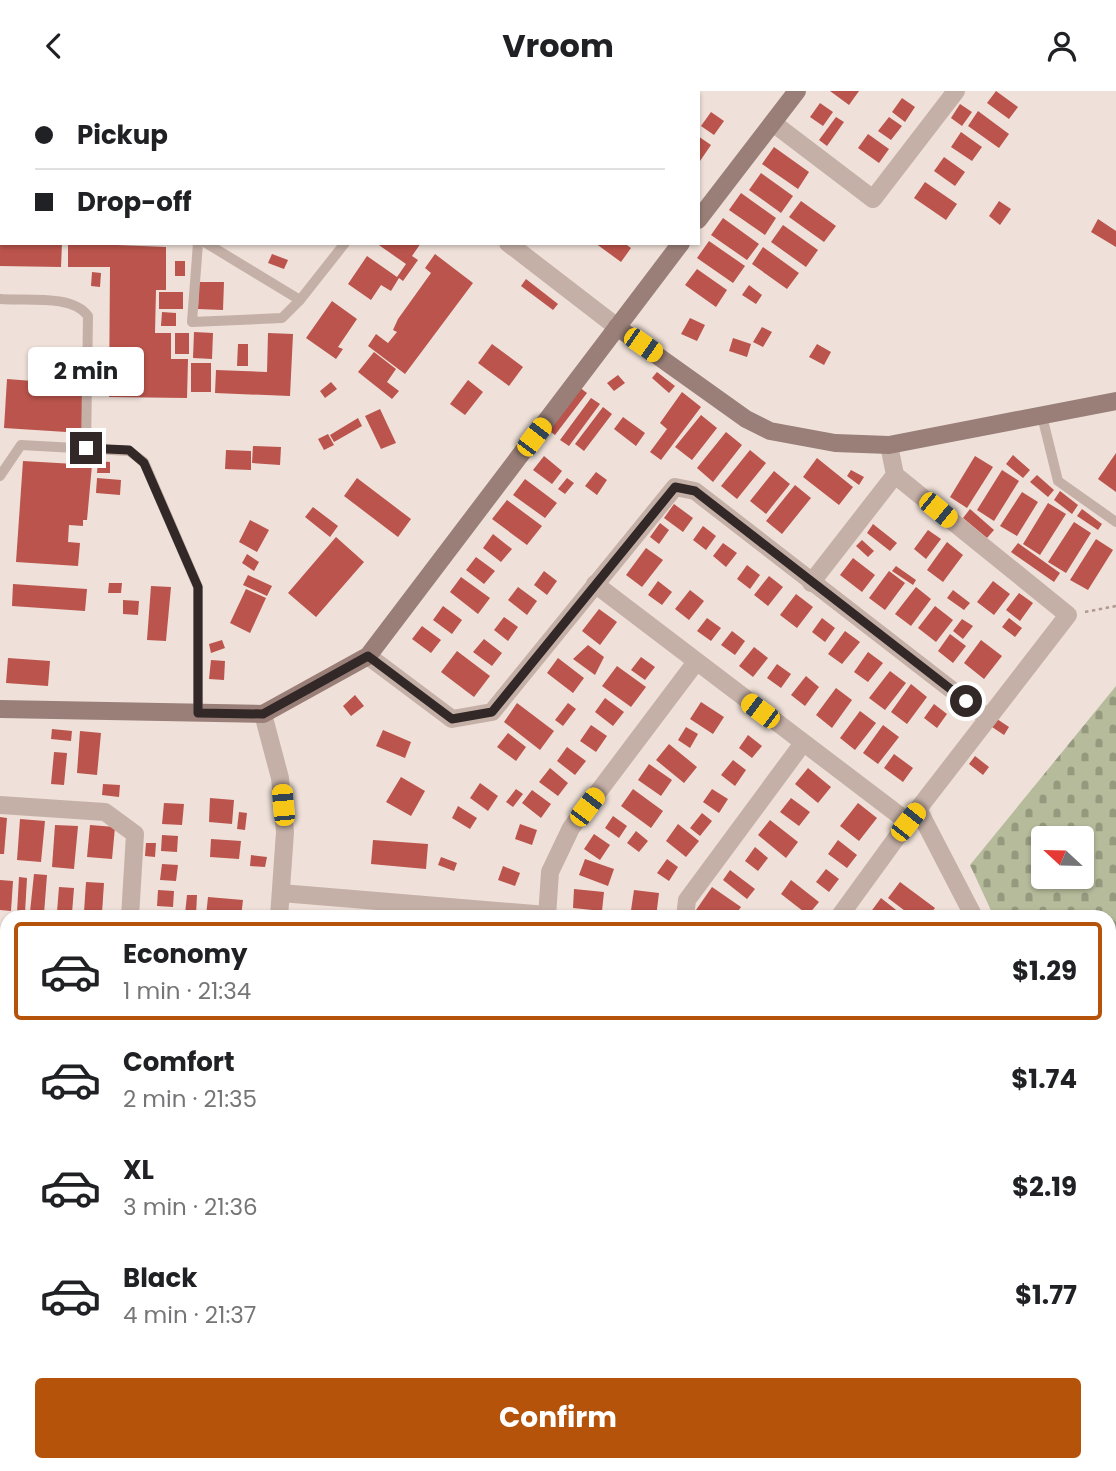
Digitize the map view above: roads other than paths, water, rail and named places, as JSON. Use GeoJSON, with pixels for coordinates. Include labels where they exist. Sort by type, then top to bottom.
{"type":"FeatureCollection","features":[{"type":"Feature","properties":{"kind":"street"},"geometry":{"type":"LineString","coordinates":[[700,218],[797,91]]}},
{"type":"Feature","properties":{"kind":"street"},"geometry":{"type":"LineString","coordinates":[[773,123],[873,199],[956,91]]}},
{"type":"Feature","properties":{"kind":"street"},"geometry":{"type":"LineString","coordinates":[[511,245],[617,327],[746,419],[770,432],[835,443],[889,445],[1116,401]]}},
{"type":"Feature","properties":{"kind":"street"},"geometry":{"type":"LineString","coordinates":[[0,709],[263,714],[368,656],[679,245]]}},
{"type":"Feature","properties":{"kind":"street"},"geometry":{"type":"LineString","coordinates":[[844,910],[913,815],[1068,615],[895,475],[889,445]]}},
{"type":"Feature","properties":{"kind":"street"},"geometry":{"type":"LineString","coordinates":[[811,583],[895,475]]}},
{"type":"Feature","properties":{"kind":"street"},"geometry":{"type":"LineString","coordinates":[[368,656],[452,719],[492,712],[675,487],[695,491],[988,718]]}},
{"type":"Feature","properties":{"kind":"street"},"geometry":{"type":"LineString","coordinates":[[595,584],[803,743],[913,815],[970,910]]}},
{"type":"Feature","properties":{"kind":"street"},"geometry":{"type":"LineString","coordinates":[[547,910],[550,872],[571,828],[696,662]]}},
{"type":"Feature","properties":{"kind":"street"},"geometry":{"type":"LineString","coordinates":[[263,714],[280,778],[285,832],[280,910]]}},
{"type":"Feature","properties":{"kind":"street"},"geometry":{"type":"LineString","coordinates":[[686,910],[687,900],[803,743]]}},
{"type":"Feature","properties":{"kind":"street"},"geometry":{"type":"LineString","coordinates":[[0,805],[105,812],[135,834],[130,910]]}},
{"type":"Feature","properties":{"kind":"street"},"geometry":{"type":"LineString","coordinates":[[281,893],[408,910]]}},
{"type":"Feature","properties":{"kind":"lane"},"geometry":{"type":"LineString","coordinates":[[198,245],[192,322],[282,318],[300,300],[343,245]]}},
{"type":"Feature","properties":{"kind":"lane"},"geometry":{"type":"LineString","coordinates":[[209,245],[300,300]]}},
{"type":"Feature","properties":{"kind":"lane"},"geometry":{"type":"LineString","coordinates":[[0,299],[71,303],[82,307],[88,316],[86,448]]}},
{"type":"Feature","properties":{"kind":"lane"},"geometry":{"type":"LineString","coordinates":[[1042,416],[1058,481],[1116,522]]}},
{"type":"Feature","properties":{"kind":"lane"},"geometry":{"type":"LineString","coordinates":[[1,471],[21,445],[129,450],[144,463],[198,587],[198,713]]}}]}
